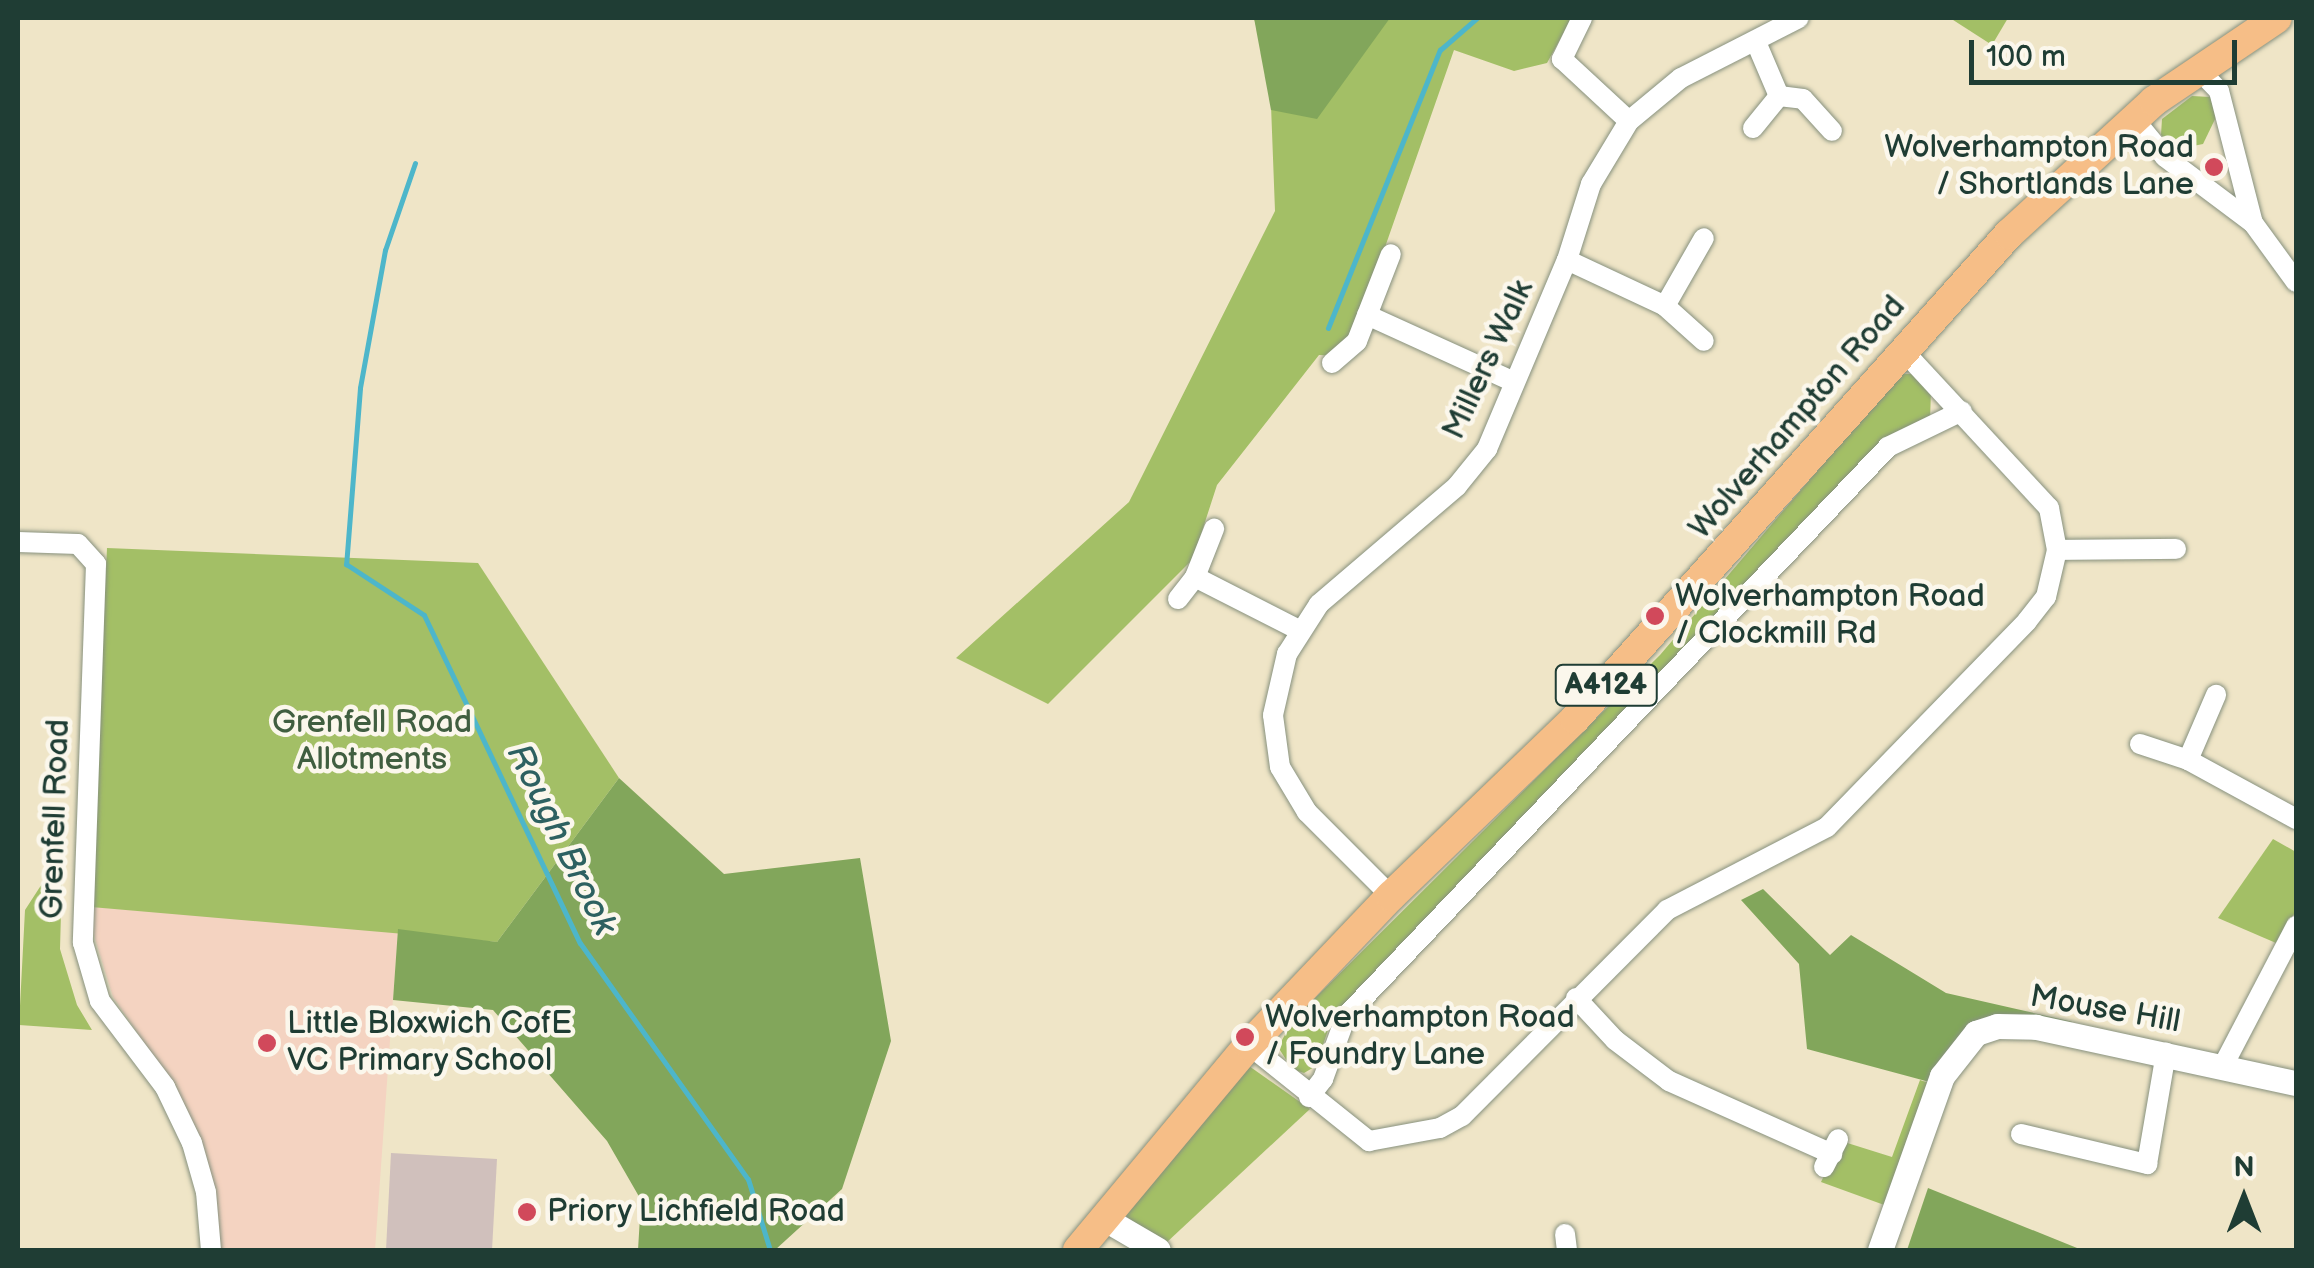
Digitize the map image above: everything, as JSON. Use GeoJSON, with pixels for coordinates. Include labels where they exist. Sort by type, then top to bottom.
{"type":"FeatureCollection","features":[{"type":"Feature","properties":{"kind":"main road","name":"Wolverhampton Road"},"geometry":{"type":"LineString","coordinates":[[1078,1250],[1250,1045],[1391,896],[1575,719],[1696,590],[1902,349],[2133,118],[2198,69],[2277,18]]}},
{"type":"Feature","properties":{"kind":"street"},"geometry":{"type":"LineString","coordinates":[[1582,18],[1562,59],[1629,121]]}},
{"type":"Feature","properties":{"kind":"street","name":"Millers Walk"},"geometry":{"type":"LineString","coordinates":[[1391,896],[1308,812],[1280,767],[1273,739],[1275,697],[1299,630],[1367,558],[1457,486],[1486,449],[1567,260],[1591,184],[1629,121],[1666,87],[1798,18]]}},
{"type":"Feature","properties":{"kind":"street"},"geometry":{"type":"LineString","coordinates":[[1756,42],[1779,96]]}},
{"type":"Feature","properties":{"kind":"street"},"geometry":{"type":"LineString","coordinates":[[2198,69],[2219,91],[2253,223]]}},
{"type":"Feature","properties":{"kind":"street"},"geometry":{"type":"LineString","coordinates":[[1753,128],[1779,96]]}},
{"type":"Feature","properties":{"kind":"street"},"geometry":{"type":"LineString","coordinates":[[1779,96],[1803,99],[1832,131]]}},
{"type":"Feature","properties":{"kind":"street"},"geometry":{"type":"LineString","coordinates":[[2133,118],[2164,157],[2253,223],[2296,282]]}},
{"type":"Feature","properties":{"kind":"street"},"geometry":{"type":"LineString","coordinates":[[1665,306],[1704,238]]}},
{"type":"Feature","properties":{"kind":"street"},"geometry":{"type":"LineString","coordinates":[[1332,364],[1357,341],[1391,254]]}},
{"type":"Feature","properties":{"kind":"street"},"geometry":{"type":"LineString","coordinates":[[1567,260],[1665,306],[1704,341]]}},
{"type":"Feature","properties":{"kind":"street"},"geometry":{"type":"LineString","coordinates":[[1367,315],[1514,382]]}},
{"type":"Feature","properties":{"kind":"street"},"geometry":{"type":"LineString","coordinates":[[1250,1045],[1309,1097],[1369,1140],[1440,1128],[1462,1116],[1576,998],[1681,900],[1828,828],[2036,609],[2046,597],[2057,550],[2050,508],[2036,488],[1902,349]]}},
{"type":"Feature","properties":{"kind":"street"},"geometry":{"type":"LineString","coordinates":[[1309,1097],[1323,1080],[1346,1016],[1888,447],[1962,411]]}},
{"type":"Feature","properties":{"kind":"street"},"geometry":{"type":"LineString","coordinates":[[1178,599],[1196,577],[1214,529]]}},
{"type":"Feature","properties":{"kind":"street","name":"Grenfell Road"},"geometry":{"type":"LineString","coordinates":[[18,542],[78,544],[96,564],[83,943],[100,1001],[165,1087],[192,1143],[206,1192],[211,1250]]}},
{"type":"Feature","properties":{"kind":"street"},"geometry":{"type":"LineString","coordinates":[[2057,550],[2176,549]]}},
{"type":"Feature","properties":{"kind":"street"},"geometry":{"type":"LineString","coordinates":[[1196,577],[1299,630]]}},
{"type":"Feature","properties":{"kind":"street"},"geometry":{"type":"LineString","coordinates":[[2188,760],[2216,695]]}},
{"type":"Feature","properties":{"kind":"street"},"geometry":{"type":"LineString","coordinates":[[2140,744],[2188,760],[2296,819]]}},
{"type":"Feature","properties":{"kind":"street"},"geometry":{"type":"LineString","coordinates":[[2224,1064],[2296,926]]}},
{"type":"Feature","properties":{"kind":"street"},"geometry":{"type":"LineString","coordinates":[[1576,998],[1615,1040],[1669,1081],[1831,1153]]}},
{"type":"Feature","properties":{"kind":"street","name":"Mouse Hill"},"geometry":{"type":"LineString","coordinates":[[1880,1250],[1942,1076],[1976,1034],[1997,1026],[2036,1027],[2224,1064],[2296,1083]]}},
{"type":"Feature","properties":{"kind":"street"},"geometry":{"type":"LineString","coordinates":[[2021,1134],[2154,1165],[2166,1053]]}},
{"type":"Feature","properties":{"kind":"street"},"geometry":{"type":"LineString","coordinates":[[1106,1219],[1158,1250]]}},
{"type":"Feature","properties":{"kind":"shaded area","name":"Little Bloxwich CofE VC Primary School"},"geometry":{"type":"Polygon","coordinates":[[[91,907],[398,929],[375,1250],[217,1250],[173,1085],[113,997],[89,919],[91,907]]]}},
{"type":"Feature","properties":{"kind":"shaded area"},"geometry":{"type":"Polygon","coordinates":[[[391,1153],[497,1159],[492,1250],[386,1250],[391,1153]]]}},
{"type":"Feature","properties":{"kind":"green space"},"geometry":{"type":"Polygon","coordinates":[[[1254,18],[1572,18],[1547,63],[1514,71],[1454,50],[1363,310],[1340,356],[1319,355],[1217,485],[1193,559],[1048,704],[956,658],[1129,502],[1275,211],[1270,79],[1254,18]]]}},
{"type":"Feature","properties":{"kind":"green space"},"geometry":{"type":"Polygon","coordinates":[[[1254,18],[1390,18],[1317,119],[1271,110],[1254,18]]]}},
{"type":"Feature","properties":{"kind":"green space"},"geometry":{"type":"Polygon","coordinates":[[[1950,18],[2008,18],[1992,45],[1950,18]]]}},
{"type":"Feature","properties":{"kind":"green space"},"geometry":{"type":"Polygon","coordinates":[[[2192,96],[2210,97],[2219,111],[2203,144],[2178,149],[2161,135],[2162,119],[2192,96]]]}},
{"type":"Feature","properties":{"kind":"green space"},"geometry":{"type":"Polygon","coordinates":[[[1900,374],[1913,374],[1931,391],[1930,420],[1912,428],[1332,1018],[1316,1066],[1304,1073],[1292,1069],[1278,1047],[1294,1019],[1660,655],[1900,374]]]}},
{"type":"Feature","properties":{"kind":"green space","name":"Grenfell Road Allotments"},"geometry":{"type":"Polygon","coordinates":[[[107,548],[478,563],[619,778],[497,942],[91,907],[107,548]]]}},
{"type":"Feature","properties":{"kind":"green space"},"geometry":{"type":"Polygon","coordinates":[[[619,778],[724,874],[860,858],[891,1041],[842,1189],[775,1250],[638,1250],[641,1200],[607,1141],[493,1010],[393,1000],[398,929],[497,942],[619,778]]]}},
{"type":"Feature","properties":{"kind":"green space"},"geometry":{"type":"Polygon","coordinates":[[[2273,839],[2296,852],[2296,911],[2276,943],[2218,918],[2273,839]]]}},
{"type":"Feature","properties":{"kind":"green space"},"geometry":{"type":"Polygon","coordinates":[[[49,873],[62,877],[60,949],[77,1005],[92,1030],[19,1025],[25,910],[49,873]]]}},
{"type":"Feature","properties":{"kind":"green space"},"geometry":{"type":"Polygon","coordinates":[[[1763,889],[1830,955],[1851,935],[1946,993],[2073,1022],[1997,1019],[1937,1084],[1807,1049],[1799,964],[1741,900],[1763,889]]]}},
{"type":"Feature","properties":{"kind":"green space"},"geometry":{"type":"Polygon","coordinates":[[[1249,1066],[1310,1109],[1166,1243],[1135,1227],[1125,1214],[1249,1066]]]}},
{"type":"Feature","properties":{"kind":"green space"},"geometry":{"type":"Polygon","coordinates":[[[1920,1080],[1929,1083],[1887,1206],[1821,1182],[1841,1141],[1892,1157],[1920,1080]]]}},
{"type":"Feature","properties":{"kind":"green space"},"geometry":{"type":"Polygon","coordinates":[[[1928,1188],[2082,1250],[1907,1250],[1928,1188]]]}},
{"type":"Feature","properties":{"kind":"waterway"},"geometry":{"type":"LineString","coordinates":[[1328,328],[1440,50],[1477,18]]}},
{"type":"Feature","properties":{"kind":"waterway","name":"Rough Brook"},"geometry":{"type":"LineString","coordinates":[[415,163],[385,250],[360,388],[346,564],[424,615],[580,943],[748,1179],[770,1250]]}},
{"type":"Feature","properties":{"kind":"place","name":"Wolverhampton Road / Shortlands Lane"},"geometry":{"type":"Point","coordinates":[2214,167]}},
{"type":"Feature","properties":{"kind":"place","name":"Wolverhampton Road / Clockmill Rd"},"geometry":{"type":"Point","coordinates":[1655,616]}},
{"type":"Feature","properties":{"kind":"place","name":"Wolverhampton Road / Foundry Lane"},"geometry":{"type":"Point","coordinates":[1245,1037]}},
{"type":"Feature","properties":{"kind":"place","name":"Little Bloxwich CofE VC Primary School"},"geometry":{"type":"Point","coordinates":[267,1043]}},
{"type":"Feature","properties":{"kind":"place","name":"Priory Lichfield Road"},"geometry":{"type":"Point","coordinates":[527,1212]}}]}
